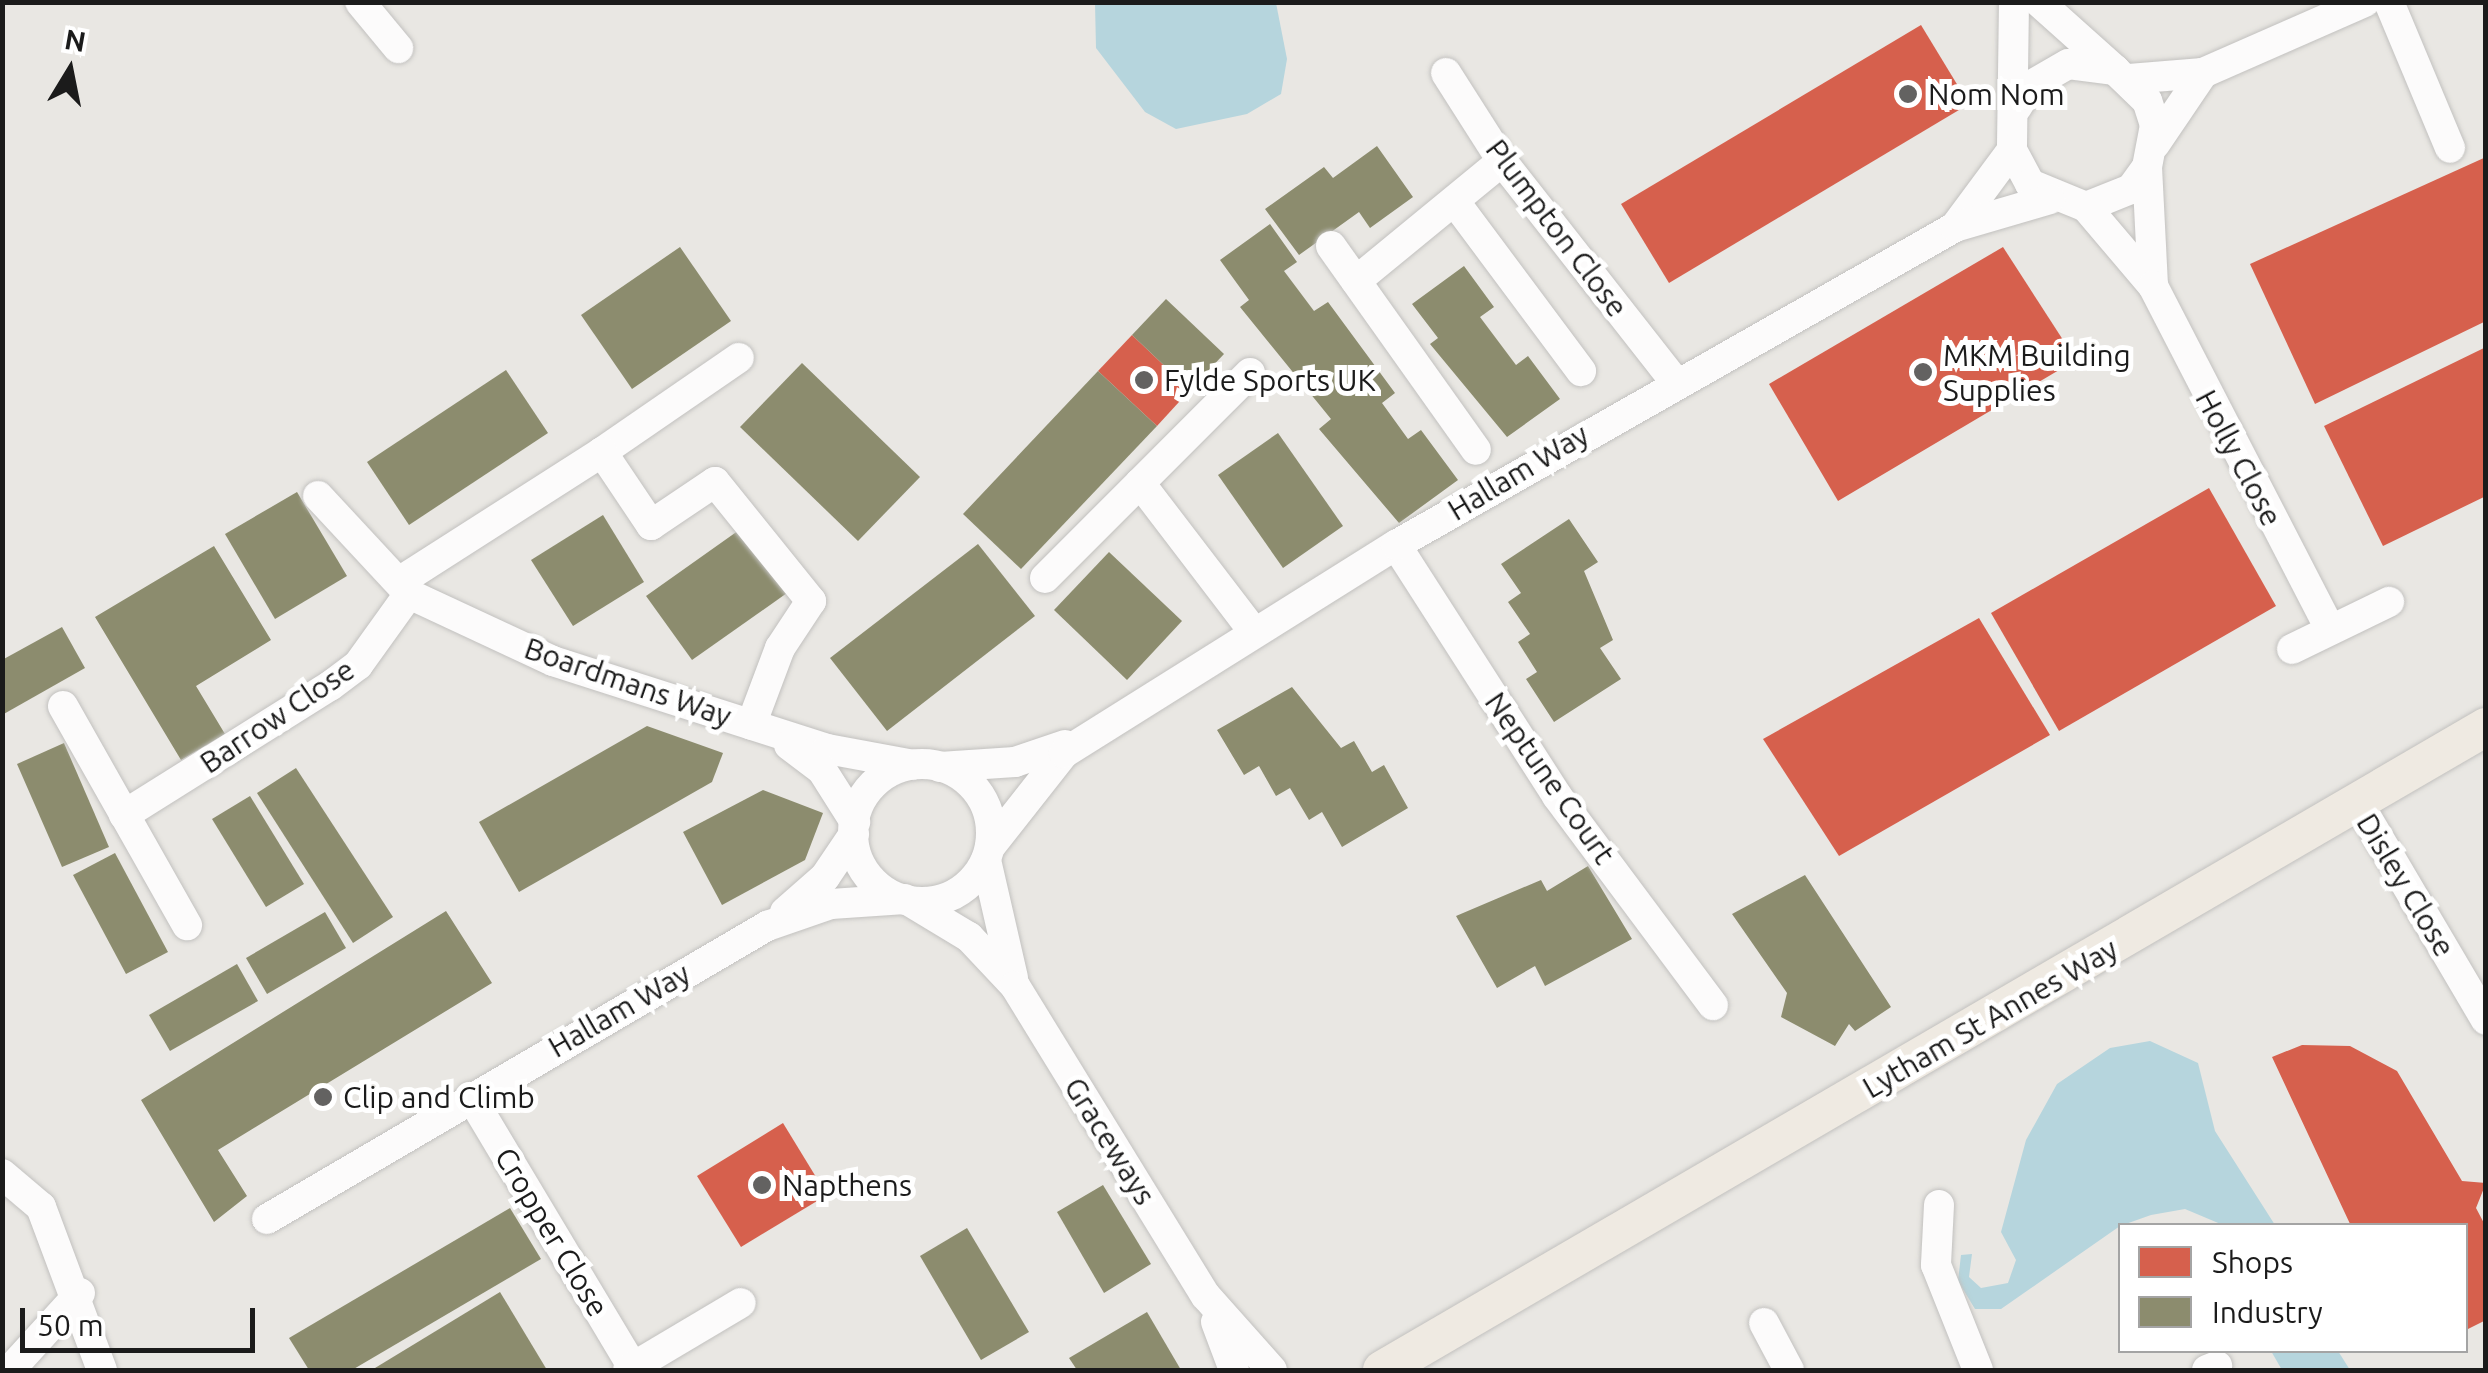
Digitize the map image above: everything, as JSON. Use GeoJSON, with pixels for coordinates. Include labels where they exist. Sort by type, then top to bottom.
{"type":"FeatureCollection","features":[{"type":"Feature","properties":{"kind":"main road","name":"Lytham St Annes Way"},"geometry":{"type":"LineString","coordinates":[[1382,1370],[1496,1310],[2486,728]]}},
{"type":"Feature","properties":{"kind":"main road","name":"Lytham St Annes Way"},"geometry":{"type":"LineString","coordinates":[[1428,1370],[1496,1310]]}},
{"type":"Feature","properties":{"kind":"street"},"geometry":{"type":"LineString","coordinates":[[360,2],[398,48]]}},
{"type":"Feature","properties":{"kind":"street"},"geometry":{"type":"LineString","coordinates":[[2014,2],[2016,107],[2012,150],[2050,199],[2086,207],[2131,189],[2203,73]]}},
{"type":"Feature","properties":{"kind":"street"},"geometry":{"type":"LineString","coordinates":[[2039,2],[2146,101],[2151,156]]}},
{"type":"Feature","properties":{"kind":"street"},"geometry":{"type":"LineString","coordinates":[[2016,107],[2030,86],[2068,64],[2122,75],[2203,73],[2364,2]]}},
{"type":"Feature","properties":{"kind":"street"},"geometry":{"type":"LineString","coordinates":[[2389,2],[2450,148]]}},
{"type":"Feature","properties":{"kind":"street","name":"Plumpton Close"},"geometry":{"type":"LineString","coordinates":[[1446,73],[1502,161],[1673,379]]}},
{"type":"Feature","properties":{"kind":"street","name":"Hallam Way"},"geometry":{"type":"LineString","coordinates":[[1955,226],[2012,150]]}},
{"type":"Feature","properties":{"kind":"street","name":"Holly Close"},"geometry":{"type":"LineString","coordinates":[[2151,156],[2153,286]]}},
{"type":"Feature","properties":{"kind":"street"},"geometry":{"type":"LineString","coordinates":[[1356,281],[1458,206],[1502,161]]}},
{"type":"Feature","properties":{"kind":"street","name":"Hallam Way"},"geometry":{"type":"LineString","coordinates":[[988,854],[1030,786],[1091,734],[1254,632],[1673,379],[1955,226],[2050,199]]}},
{"type":"Feature","properties":{"kind":"street"},"geometry":{"type":"LineString","coordinates":[[1458,206],[1580,371]]}},
{"type":"Feature","properties":{"kind":"street","name":"Holly Close"},"geometry":{"type":"LineString","coordinates":[[2086,207],[2153,286],[2329,627]]}},
{"type":"Feature","properties":{"kind":"street"},"geometry":{"type":"LineString","coordinates":[[1331,246],[1476,450]]}},
{"type":"Feature","properties":{"kind":"street","name":"Barrow Close"},"geometry":{"type":"LineString","coordinates":[[124,815],[330,686],[404,588],[739,358]]}},
{"type":"Feature","properties":{"kind":"street"},"geometry":{"type":"LineString","coordinates":[[1045,578],[1250,373]]}},
{"type":"Feature","properties":{"kind":"street"},"geometry":{"type":"LineString","coordinates":[[602,452],[651,525],[715,482],[811,600],[780,648],[751,725]]}},
{"type":"Feature","properties":{"kind":"street"},"geometry":{"type":"LineString","coordinates":[[1140,483],[1254,632]]}},
{"type":"Feature","properties":{"kind":"street","name":"Boardmans Way"},"geometry":{"type":"LineString","coordinates":[[318,496],[404,588],[554,660],[751,725],[926,766]]}},
{"type":"Feature","properties":{"kind":"street","name":"Neptune Court"},"geometry":{"type":"LineString","coordinates":[[1396,545],[1557,796],[1712,1005]]}},
{"type":"Feature","properties":{"kind":"street"},"geometry":{"type":"LineString","coordinates":[[2292,648],[2329,627],[2389,602]]}},
{"type":"Feature","properties":{"kind":"street"},"geometry":{"type":"LineString","coordinates":[[63,706],[187,925]]}},
{"type":"Feature","properties":{"kind":"street","name":"Boardmans Way"},"geometry":{"type":"LineString","coordinates":[[751,725],[822,770],[854,828]]}},
{"type":"Feature","properties":{"kind":"street","name":"Hallam Way"},"geometry":{"type":"LineString","coordinates":[[926,766],[1016,762],[1091,734]]}},
{"type":"Feature","properties":{"kind":"street"},"geometry":{"type":"LineString","coordinates":[[926,766],[981,798],[988,854],[963,889],[907,900],[863,868],[854,828],[874,784],[926,766]]}},
{"type":"Feature","properties":{"kind":"street","name":"Disley Close"},"geometry":{"type":"LineString","coordinates":[[2357,802],[2486,1020]]}},
{"type":"Feature","properties":{"kind":"street","name":"Hallam Way"},"geometry":{"type":"LineString","coordinates":[[267,1219],[767,926],[825,878],[854,828]]}},
{"type":"Feature","properties":{"kind":"street","name":"Graceways"},"geometry":{"type":"LineString","coordinates":[[988,854],[1015,986]]}},
{"type":"Feature","properties":{"kind":"street","name":"Hallam Way"},"geometry":{"type":"LineString","coordinates":[[767,926],[831,904],[907,900]]}},
{"type":"Feature","properties":{"kind":"street","name":"Graceways"},"geometry":{"type":"LineString","coordinates":[[907,900],[969,937],[1015,986],[1206,1296],[1272,1370]]}},
{"type":"Feature","properties":{"kind":"street","name":"Cropper Close"},"geometry":{"type":"LineString","coordinates":[[471,1097],[631,1369],[740,1303]]}},
{"type":"Feature","properties":{"kind":"street"},"geometry":{"type":"LineString","coordinates":[[2,1174],[41,1207],[80,1293],[102,1370]]}},
{"type":"Feature","properties":{"kind":"street"},"geometry":{"type":"LineString","coordinates":[[1939,1205],[1936,1265],[1954,1330],[1978,1370]]}},
{"type":"Feature","properties":{"kind":"street"},"geometry":{"type":"LineString","coordinates":[[10,1370],[80,1293]]}},
{"type":"Feature","properties":{"kind":"street","name":"Graceways"},"geometry":{"type":"LineString","coordinates":[[1206,1296],[1234,1370]]}},
{"type":"Feature","properties":{"kind":"street"},"geometry":{"type":"LineString","coordinates":[[1764,1323],[1778,1366]]}},
{"type":"Feature","properties":{"kind":"water"},"geometry":{"type":"Polygon","coordinates":[[[1095,3],[1276,3],[1287,59],[1281,94],[1247,114],[1176,129],[1145,112],[1096,48],[1095,3]]]}},
{"type":"Feature","properties":{"kind":"water"},"geometry":{"type":"Polygon","coordinates":[[[2150,1041],[2198,1063],[2215,1131],[2274,1223],[2218,1223],[2185,1209],[2118,1223],[2118,1227],[2001,1309],[1975,1309],[1958,1281],[1961,1255],[1972,1254],[1969,1277],[1981,1288],[2008,1283],[2016,1260],[2001,1232],[2026,1140],[2057,1084],[2110,1048],[2150,1041]]]}},
{"type":"Feature","properties":{"kind":"water"},"geometry":{"type":"Polygon","coordinates":[[[2272,1353],[2339,1353],[2350,1370],[2282,1370],[2272,1353]]]}},
{"type":"Feature","properties":{"kind":"building: Shops"},"geometry":{"type":"Polygon","coordinates":[[[1921,25],[1969,104],[1669,283],[1621,204],[1921,25]]]}},
{"type":"Feature","properties":{"kind":"building: Shops"},"geometry":{"type":"Polygon","coordinates":[[[2486,157],[2486,321],[2315,404],[2250,264],[2486,157]]]}},
{"type":"Feature","properties":{"kind":"building: Shops","name":"MKM Building Supplies"},"geometry":{"type":"Polygon","coordinates":[[[2003,247],[2076,360],[1838,501],[1769,384],[2003,247]]]}},
{"type":"Feature","properties":{"kind":"building: Shops","name":"Fylde Sports UK"},"geometry":{"type":"Polygon","coordinates":[[[1132,335],[1190,390],[1157,426],[1098,371],[1132,335]]]}},
{"type":"Feature","properties":{"kind":"building: Shops"},"geometry":{"type":"Polygon","coordinates":[[[2486,347],[2486,496],[2383,546],[2324,426],[2486,347]]]}},
{"type":"Feature","properties":{"kind":"building: Shops"},"geometry":{"type":"Polygon","coordinates":[[[2209,488],[2276,606],[2059,731],[1991,613],[2209,488]]]}},
{"type":"Feature","properties":{"kind":"building: Shops"},"geometry":{"type":"Polygon","coordinates":[[[1979,618],[2050,735],[1839,856],[1763,739],[1979,618]]]}},
{"type":"Feature","properties":{"kind":"building: Shops"},"geometry":{"type":"Polygon","coordinates":[[[2302,1045],[2350,1046],[2397,1071],[2462,1181],[2486,1183],[2476,1208],[2486,1227],[2486,1320],[2468,1329],[2468,1223],[2350,1223],[2272,1057],[2302,1045]]]}},
{"type":"Feature","properties":{"kind":"building: Shops","name":"Napthens"},"geometry":{"type":"Polygon","coordinates":[[[783,1123],[827,1195],[741,1247],[697,1176],[783,1123]]]}},
{"type":"Feature","properties":{"kind":"building: Industry"},"geometry":{"type":"Polygon","coordinates":[[[1377,146],[1413,197],[1370,228],[1359,212],[1299,255],[1265,209],[1324,167],[1333,178],[1377,146]]]}},
{"type":"Feature","properties":{"kind":"building: Industry"},"geometry":{"type":"Polygon","coordinates":[[[1270,224],[1297,262],[1284,271],[1314,311],[1328,302],[1395,393],[1382,403],[1408,439],[1421,430],[1458,480],[1399,523],[1319,429],[1331,419],[1240,307],[1249,300],[1220,260],[1270,224]]]}},
{"type":"Feature","properties":{"kind":"building: Industry"},"geometry":{"type":"Polygon","coordinates":[[[680,247],[731,321],[632,389],[581,315],[680,247]]]}},
{"type":"Feature","properties":{"kind":"building: Industry"},"geometry":{"type":"Polygon","coordinates":[[[1464,266],[1494,307],[1480,317],[1516,365],[1528,356],[1560,399],[1507,437],[1430,344],[1438,338],[1412,304],[1464,266]]]}},
{"type":"Feature","properties":{"kind":"building: Industry"},"geometry":{"type":"Polygon","coordinates":[[[1166,299],[1224,354],[1190,390],[1132,335],[1166,299]]]}},
{"type":"Feature","properties":{"kind":"building: Industry"},"geometry":{"type":"Polygon","coordinates":[[[802,363],[920,477],[858,541],[740,427],[802,363]]]}},
{"type":"Feature","properties":{"kind":"building: Industry"},"geometry":{"type":"Polygon","coordinates":[[[506,370],[548,433],[409,525],[367,462],[506,370]]]}},
{"type":"Feature","properties":{"kind":"building: Industry"},"geometry":{"type":"Polygon","coordinates":[[[1098,371],[1157,426],[1021,569],[963,514],[1098,371]]]}},
{"type":"Feature","properties":{"kind":"building: Industry"},"geometry":{"type":"Polygon","coordinates":[[[1278,433],[1343,526],[1283,568],[1218,475],[1278,433]]]}},
{"type":"Feature","properties":{"kind":"building: Industry"},"geometry":{"type":"Polygon","coordinates":[[[297,492],[347,576],[275,619],[225,534],[297,492]]]}},
{"type":"Feature","properties":{"kind":"building: Industry"},"geometry":{"type":"Polygon","coordinates":[[[603,515],[644,582],[573,626],[531,560],[603,515]]]}},
{"type":"Feature","properties":{"kind":"building: Industry"},"geometry":{"type":"Polygon","coordinates":[[[1569,519],[1598,562],[1584,571],[1613,640],[1600,648],[1621,679],[1554,722],[1526,679],[1537,672],[1518,642],[1530,634],[1508,602],[1521,593],[1501,564],[1569,519]]]}},
{"type":"Feature","properties":{"kind":"building: Industry"},"geometry":{"type":"Polygon","coordinates":[[[742,528],[787,593],[692,660],[646,596],[742,528]]]}},
{"type":"Feature","properties":{"kind":"building: Industry"},"geometry":{"type":"Polygon","coordinates":[[[978,544],[1035,616],[887,731],[830,658],[978,544]]]}},
{"type":"Feature","properties":{"kind":"building: Industry"},"geometry":{"type":"Polygon","coordinates":[[[214,546],[271,640],[196,686],[225,734],[181,760],[95,617],[214,546]]]}},
{"type":"Feature","properties":{"kind":"building: Industry"},"geometry":{"type":"Polygon","coordinates":[[[1109,552],[1182,621],[1127,680],[1054,610],[1109,552]]]}},
{"type":"Feature","properties":{"kind":"building: Industry"},"geometry":{"type":"Polygon","coordinates":[[[62,627],[85,668],[2,715],[2,660],[62,627]]]}},
{"type":"Feature","properties":{"kind":"building: Industry"},"geometry":{"type":"Polygon","coordinates":[[[1292,687],[1341,748],[1354,741],[1372,772],[1384,765],[1408,808],[1342,847],[1322,812],[1309,820],[1290,788],[1276,796],[1259,766],[1244,775],[1217,730],[1292,687]]]}},
{"type":"Feature","properties":{"kind":"building: Industry"},"geometry":{"type":"Polygon","coordinates":[[[647,726],[723,753],[712,782],[519,892],[479,822],[647,726]]]}},
{"type":"Feature","properties":{"kind":"building: Industry"},"geometry":{"type":"Polygon","coordinates":[[[64,743],[109,847],[62,867],[17,764],[64,743]]]}},
{"type":"Feature","properties":{"kind":"building: Industry"},"geometry":{"type":"Polygon","coordinates":[[[296,768],[393,917],[353,943],[257,793],[296,768]]]}},
{"type":"Feature","properties":{"kind":"building: Industry"},"geometry":{"type":"Polygon","coordinates":[[[763,790],[823,813],[805,860],[722,905],[683,832],[763,790]]]}},
{"type":"Feature","properties":{"kind":"building: Industry"},"geometry":{"type":"Polygon","coordinates":[[[250,796],[304,884],[266,907],[212,819],[250,796]]]}},
{"type":"Feature","properties":{"kind":"building: Industry"},"geometry":{"type":"Polygon","coordinates":[[[115,853],[168,952],[126,974],[73,875],[115,853]]]}},
{"type":"Feature","properties":{"kind":"building: Industry"},"geometry":{"type":"Polygon","coordinates":[[[1588,866],[1632,939],[1545,986],[1535,966],[1497,988],[1456,916],[1541,880],[1547,891],[1588,866]]]}},
{"type":"Feature","properties":{"kind":"building: Industry"},"geometry":{"type":"Polygon","coordinates":[[[1805,875],[1891,1007],[1855,1031],[1849,1024],[1835,1046],[1781,1017],[1787,993],[1732,914],[1805,875]]]}},
{"type":"Feature","properties":{"kind":"building: Industry"},"geometry":{"type":"Polygon","coordinates":[[[446,911],[492,983],[218,1150],[247,1196],[214,1222],[141,1100],[446,911]]]}},
{"type":"Feature","properties":{"kind":"building: Industry"},"geometry":{"type":"Polygon","coordinates":[[[325,912],[346,948],[267,994],[246,958],[325,912]]]}},
{"type":"Feature","properties":{"kind":"building: Industry"},"geometry":{"type":"Polygon","coordinates":[[[237,964],[258,1001],[170,1051],[149,1015],[237,964]]]}},
{"type":"Feature","properties":{"kind":"building: Industry"},"geometry":{"type":"Polygon","coordinates":[[[1103,1185],[1151,1264],[1104,1293],[1057,1212],[1103,1185]]]}},
{"type":"Feature","properties":{"kind":"building: Industry"},"geometry":{"type":"Polygon","coordinates":[[[510,1208],[541,1259],[352,1370],[309,1370],[289,1338],[510,1208]]]}},
{"type":"Feature","properties":{"kind":"building: Industry"},"geometry":{"type":"Polygon","coordinates":[[[967,1228],[1029,1332],[981,1360],[920,1256],[967,1228]]]}},
{"type":"Feature","properties":{"kind":"building: Industry"},"geometry":{"type":"Polygon","coordinates":[[[500,1292],[547,1370],[376,1370],[375,1368],[500,1292]]]}},
{"type":"Feature","properties":{"kind":"building: Industry"},"geometry":{"type":"Polygon","coordinates":[[[1147,1312],[1181,1370],[1077,1370],[1069,1358],[1147,1312]]]}},
{"type":"Feature","properties":{"kind":"place","name":"Nom Nom"},"geometry":{"type":"Point","coordinates":[1908,94]}},
{"type":"Feature","properties":{"kind":"place","name":"MKM Building Supplies"},"geometry":{"type":"Point","coordinates":[1923,372]}},
{"type":"Feature","properties":{"kind":"place","name":"Fylde Sports UK"},"geometry":{"type":"Point","coordinates":[1144,380]}},
{"type":"Feature","properties":{"kind":"place","name":"Clip and Climb"},"geometry":{"type":"Point","coordinates":[323,1097]}},
{"type":"Feature","properties":{"kind":"place","name":"Napthens"},"geometry":{"type":"Point","coordinates":[762,1185]}}]}
